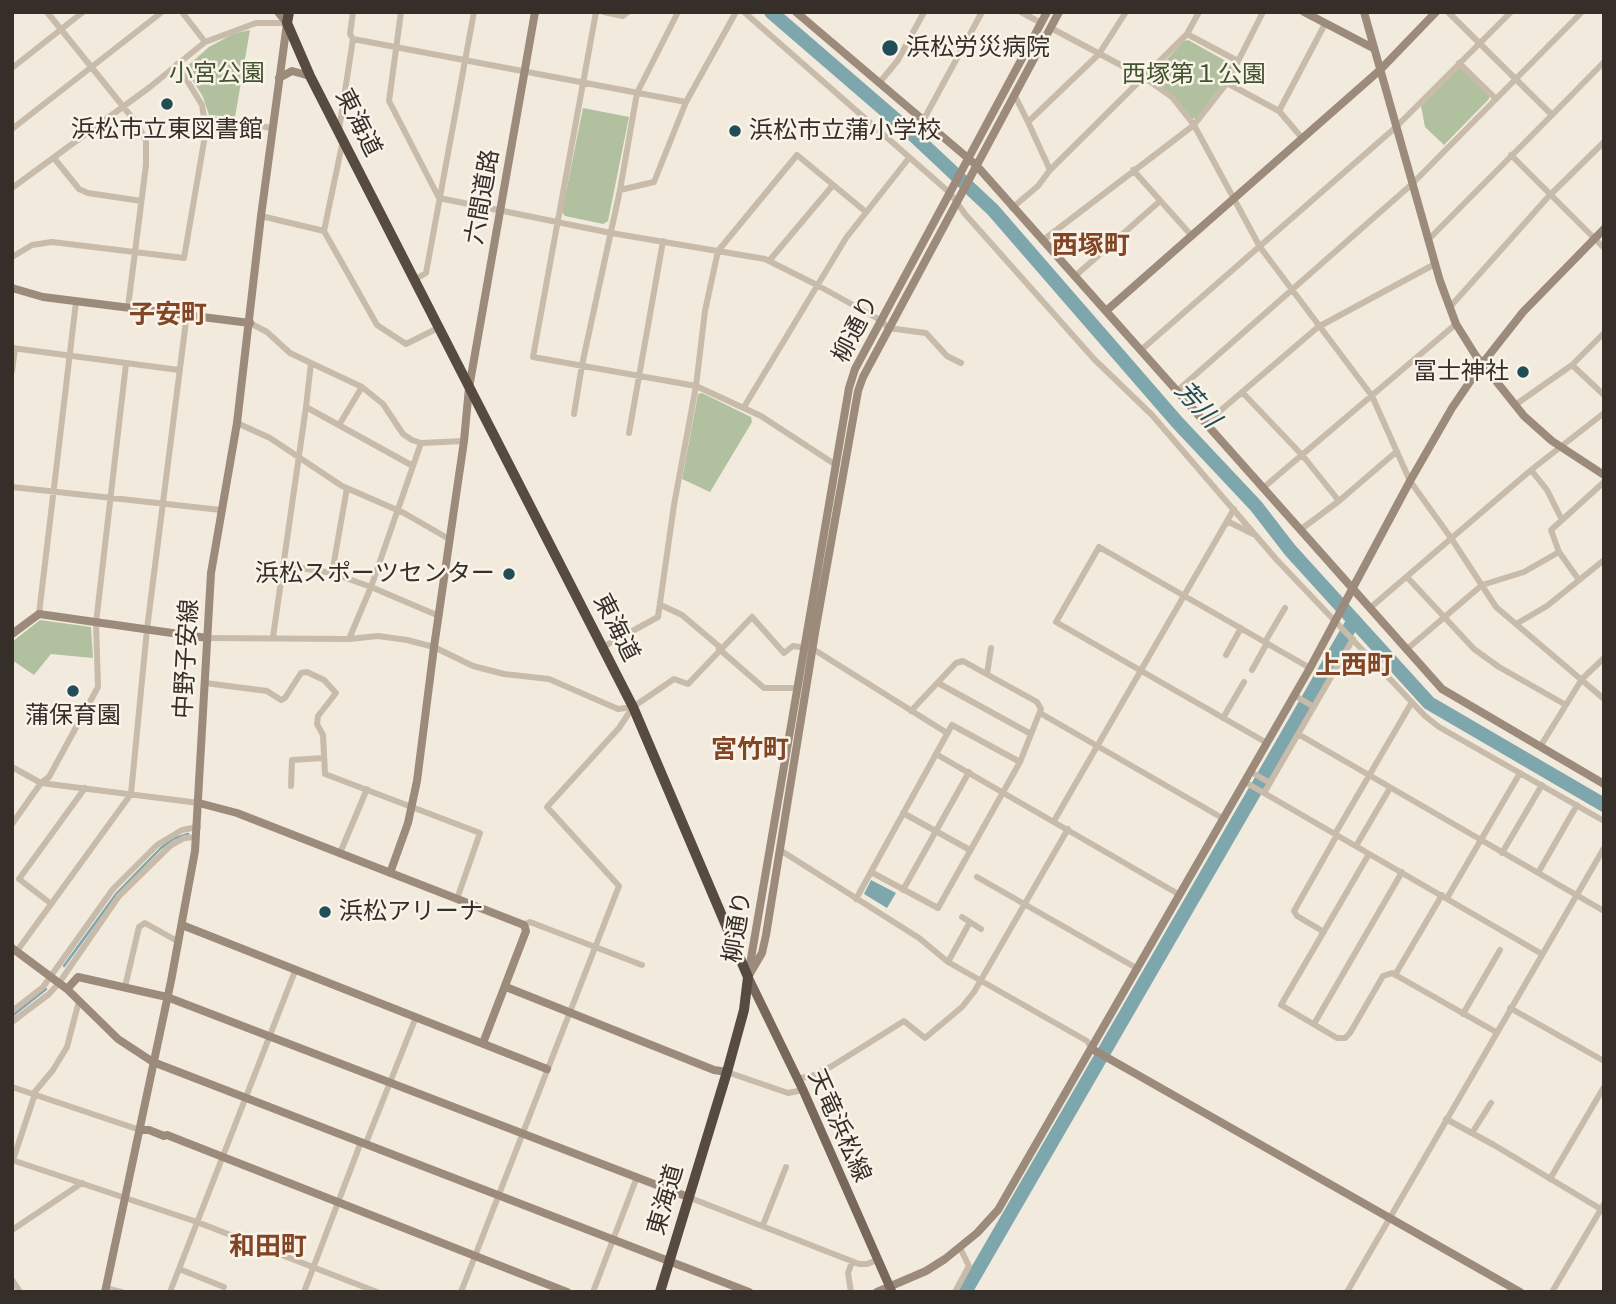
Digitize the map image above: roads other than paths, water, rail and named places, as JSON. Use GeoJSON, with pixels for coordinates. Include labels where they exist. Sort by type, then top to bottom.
{"type":"FeatureCollection","features":[{"type":"Feature","properties":{"kind":"highway","name":"東海道"},"geometry":{"type":"LineString","coordinates":[[288,18],[310,76],[633,707],[748,977],[744,1010],[727,1072],[660,1292]]}},
{"type":"Feature","properties":{"kind":"main road","name":"天竜浜松線"},"geometry":{"type":"LineString","coordinates":[[748,977],[803,1090],[891,1290]]}},
{"type":"Feature","properties":{"kind":"street"},"geometry":{"type":"LineString","coordinates":[[47,12],[138,125],[146,141],[142,201],[128,307]]}},
{"type":"Feature","properties":{"kind":"street"},"geometry":{"type":"LineString","coordinates":[[12,68],[83,12]]}},
{"type":"Feature","properties":{"kind":"street"},"geometry":{"type":"LineString","coordinates":[[12,129],[162,12]]}},
{"type":"Feature","properties":{"kind":"street"},"geometry":{"type":"LineString","coordinates":[[182,12],[205,41]]}},
{"type":"Feature","properties":{"kind":"street"},"geometry":{"type":"LineString","coordinates":[[279,12],[288,18]]}},
{"type":"Feature","properties":{"kind":"street"},"geometry":{"type":"LineString","coordinates":[[353,12],[350,34],[354,39],[687,102]]}},
{"type":"Feature","properties":{"kind":"street"},"geometry":{"type":"LineString","coordinates":[[401,12],[390,104],[439,198]]}},
{"type":"Feature","properties":{"kind":"street"},"geometry":{"type":"LineString","coordinates":[[414,280],[426,274],[474,12]]}},
{"type":"Feature","properties":{"kind":"street","name":"六間道路"},"geometry":{"type":"LineString","coordinates":[[390,873],[412,807],[417,781],[469,388],[535,12]]}},
{"type":"Feature","properties":{"kind":"street"},"geometry":{"type":"LineString","coordinates":[[596,12],[533,357],[696,386],[744,407],[836,465]]}},
{"type":"Feature","properties":{"kind":"street"},"geometry":{"type":"LineString","coordinates":[[604,12],[626,16],[628,12]]}},
{"type":"Feature","properties":{"kind":"street"},"geometry":{"type":"LineString","coordinates":[[574,414],[637,93],[678,12]]}},
{"type":"Feature","properties":{"kind":"street"},"geometry":{"type":"LineString","coordinates":[[620,190],[654,182],[687,102],[736,12]]}},
{"type":"Feature","properties":{"kind":"street"},"geometry":{"type":"LineString","coordinates":[[744,12],[954,196],[1094,359],[1152,415],[1258,537],[1412,702],[1439,727],[1604,821]]}},
{"type":"Feature","properties":{"kind":"street"},"geometry":{"type":"LineString","coordinates":[[796,12],[924,119],[971,164],[1206,423],[1300,530],[1350,592],[1370,608],[1442,689],[1604,784]]}},
{"type":"Feature","properties":{"kind":"street"},"geometry":{"type":"LineString","coordinates":[[880,82],[898,60],[924,12]]}},
{"type":"Feature","properties":{"kind":"street"},"geometry":{"type":"LineString","coordinates":[[924,119],[982,12]]}},
{"type":"Feature","properties":{"kind":"street"},"geometry":{"type":"LineString","coordinates":[[1021,12],[1041,23]]}},
{"type":"Feature","properties":{"kind":"street"},"geometry":{"type":"LineString","coordinates":[[971,164],[1047,12]]}},
{"type":"Feature","properties":{"kind":"street"},"geometry":{"type":"LineString","coordinates":[[971,164],[1014,94],[1059,12]]}},
{"type":"Feature","properties":{"kind":"street"},"geometry":{"type":"LineString","coordinates":[[1028,122],[1099,54],[1126,12]]}},
{"type":"Feature","properties":{"kind":"street"},"geometry":{"type":"LineString","coordinates":[[1012,208],[1038,186],[1050,170],[1187,34],[1199,12]]}},
{"type":"Feature","properties":{"kind":"street"},"geometry":{"type":"LineString","coordinates":[[1042,241],[1194,125],[1227,83],[1263,12]]}},
{"type":"Feature","properties":{"kind":"street"},"geometry":{"type":"LineString","coordinates":[[1304,12],[1373,48]]}},
{"type":"Feature","properties":{"kind":"street"},"geometry":{"type":"LineString","coordinates":[[1364,12],[1428,240],[1456,324],[1482,364],[1536,428],[1604,475]]}},
{"type":"Feature","properties":{"kind":"street"},"geometry":{"type":"LineString","coordinates":[[1106,311],[1380,70],[1436,12]]}},
{"type":"Feature","properties":{"kind":"street"},"geometry":{"type":"LineString","coordinates":[[1448,12],[1552,115]]}},
{"type":"Feature","properties":{"kind":"street"},"geometry":{"type":"LineString","coordinates":[[1140,351],[1396,127],[1511,12]]}},
{"type":"Feature","properties":{"kind":"street"},"geometry":{"type":"LineString","coordinates":[[1177,391],[1412,184],[1582,12]]}},
{"type":"Feature","properties":{"kind":"street"},"geometry":{"type":"LineString","coordinates":[[12,188],[123,107],[205,41],[256,23],[288,18]]}},
{"type":"Feature","properties":{"kind":"street","name":"中野子安線"},"geometry":{"type":"LineString","coordinates":[[105,1290],[167,997],[197,832],[211,573],[237,423],[272,128],[288,18]]}},
{"type":"Feature","properties":{"kind":"street"},"geometry":{"type":"LineString","coordinates":[[1279,111],[1325,24]]}},
{"type":"Feature","properties":{"kind":"street"},"geometry":{"type":"LineString","coordinates":[[1051,28],[1145,78],[1172,97],[1194,125],[1260,247],[1372,396],[1410,481],[1498,610],[1604,699]]}},
{"type":"Feature","properties":{"kind":"street"},"geometry":{"type":"LineString","coordinates":[[1187,34],[1238,61]]}},
{"type":"Feature","properties":{"kind":"street"},"geometry":{"type":"LineString","coordinates":[[354,39],[341,136],[324,231],[377,326],[406,344],[438,328]]}},
{"type":"Feature","properties":{"kind":"street"},"geometry":{"type":"LineString","coordinates":[[1428,240],[1604,62]]}},
{"type":"Feature","properties":{"kind":"street"},"geometry":{"type":"LineString","coordinates":[[12,257],[40,243],[184,258],[206,130],[202,105],[177,64]]}},
{"type":"Feature","properties":{"kind":"street"},"geometry":{"type":"LineString","coordinates":[[1459,64],[1496,99]]}},
{"type":"Feature","properties":{"kind":"street"},"geometry":{"type":"LineString","coordinates":[[279,78],[292,71],[310,76]]}},
{"type":"Feature","properties":{"kind":"street"},"geometry":{"type":"LineString","coordinates":[[1227,83],[1279,111],[1302,138]]}},
{"type":"Feature","properties":{"kind":"street"},"geometry":{"type":"LineString","coordinates":[[1014,94],[1050,170]]}},
{"type":"Feature","properties":{"kind":"street"},"geometry":{"type":"LineString","coordinates":[[205,118],[272,128]]}},
{"type":"Feature","properties":{"kind":"street"},"geometry":{"type":"LineString","coordinates":[[1450,307],[1549,195],[1604,142]]}},
{"type":"Feature","properties":{"kind":"street"},"geometry":{"type":"LineString","coordinates":[[603,647],[657,617],[661,605],[674,505],[696,386],[705,311],[718,251],[797,155],[866,212]]}},
{"type":"Feature","properties":{"kind":"street"},"geometry":{"type":"LineString","coordinates":[[1511,155],[1604,248]]}},
{"type":"Feature","properties":{"kind":"street"},"geometry":{"type":"LineString","coordinates":[[54,158],[79,189],[88,194],[142,201]]}},
{"type":"Feature","properties":{"kind":"street"},"geometry":{"type":"LineString","coordinates":[[744,407],[846,238],[909,158]]}},
{"type":"Feature","properties":{"kind":"street","name":"柳通り"},"geometry":{"type":"LineString","coordinates":[[748,977],[762,953],[780,850],[849,388],[855,369],[885,324],[971,164]]}},
{"type":"Feature","properties":{"kind":"street"},"geometry":{"type":"LineString","coordinates":[[1133,170],[1191,235]]}},
{"type":"Feature","properties":{"kind":"street"},"geometry":{"type":"LineString","coordinates":[[769,261],[833,186]]}},
{"type":"Feature","properties":{"kind":"street"},"geometry":{"type":"LineString","coordinates":[[439,198],[611,233],[769,261],[885,324],[926,333],[947,356],[961,363]]}},
{"type":"Feature","properties":{"kind":"street"},"geometry":{"type":"LineString","coordinates":[[1074,277],[1160,201]]}},
{"type":"Feature","properties":{"kind":"street"},"geometry":{"type":"LineString","coordinates":[[261,216],[324,231]]}},
{"type":"Feature","properties":{"kind":"street"},"geometry":{"type":"LineString","coordinates":[[877,1292],[891,1290],[936,1265],[985,1226],[998,1210],[1095,1051],[1138,969],[1224,819],[1254,774],[1267,743],[1298,697],[1310,668],[1337,622],[1350,592],[1452,408],[1523,312],[1604,229]]}},
{"type":"Feature","properties":{"kind":"street"},"geometry":{"type":"LineString","coordinates":[[629,433],[663,241]]}},
{"type":"Feature","properties":{"kind":"street"},"geometry":{"type":"LineString","coordinates":[[1206,423],[1318,327],[1436,264]]}},
{"type":"Feature","properties":{"kind":"street"},"geometry":{"type":"LineString","coordinates":[[12,288],[43,298],[187,313],[250,323],[267,332],[290,353],[362,387],[383,404],[403,434],[421,443],[464,441]]}},
{"type":"Feature","properties":{"kind":"street"},"geometry":{"type":"LineString","coordinates":[[39,614],[76,302]]}},
{"type":"Feature","properties":{"kind":"street"},"geometry":{"type":"LineString","coordinates":[[187,313],[148,629],[131,794],[14,950],[67,989],[118,1039],[153,1062],[749,1292]]}},
{"type":"Feature","properties":{"kind":"street","name":"柳通り"},"geometry":{"type":"LineString","coordinates":[[748,977],[798,688],[809,649],[858,391],[885,324]]}},
{"type":"Feature","properties":{"kind":"street"},"geometry":{"type":"LineString","coordinates":[[1263,488],[1456,324]]}},
{"type":"Feature","properties":{"kind":"street"},"geometry":{"type":"LineString","coordinates":[[1515,405],[1572,365],[1604,333]]}},
{"type":"Feature","properties":{"kind":"street"},"geometry":{"type":"LineString","coordinates":[[12,371],[14,348],[179,370]]}},
{"type":"Feature","properties":{"kind":"street"},"geometry":{"type":"LineString","coordinates":[[273,637],[311,363]]}},
{"type":"Feature","properties":{"kind":"street"},"geometry":{"type":"LineString","coordinates":[[12,824],[48,777],[98,687],[96,623],[126,364]]}},
{"type":"Feature","properties":{"kind":"street"},"geometry":{"type":"LineString","coordinates":[[1572,365],[1604,395]]}},
{"type":"Feature","properties":{"kind":"street"},"geometry":{"type":"LineString","coordinates":[[339,425],[362,387]]}},
{"type":"Feature","properties":{"kind":"street"},"geometry":{"type":"LineString","coordinates":[[1242,392],[1303,456],[1339,500]]}},
{"type":"Feature","properties":{"kind":"street"},"geometry":{"type":"LineString","coordinates":[[306,407],[413,466]]}},
{"type":"Feature","properties":{"kind":"street"},"geometry":{"type":"LineString","coordinates":[[1370,608],[1531,470],[1604,413]]}},
{"type":"Feature","properties":{"kind":"street"},"geometry":{"type":"LineString","coordinates":[[237,423],[270,438],[347,488],[404,513],[449,539]]}},
{"type":"Feature","properties":{"kind":"street"},"geometry":{"type":"LineString","coordinates":[[349,639],[372,587],[421,443]]}},
{"type":"Feature","properties":{"kind":"street"},"geometry":{"type":"LineString","coordinates":[[1300,530],[1396,452]]}},
{"type":"Feature","properties":{"kind":"street"},"geometry":{"type":"LineString","coordinates":[[1531,470],[1547,490],[1562,520]]}},
{"type":"Feature","properties":{"kind":"street"},"geometry":{"type":"LineString","coordinates":[[1579,580],[1559,552],[1550,532],[1604,482]]}},
{"type":"Feature","properties":{"kind":"street"},"geometry":{"type":"LineString","coordinates":[[12,487],[221,510]]}},
{"type":"Feature","properties":{"kind":"street"},"geometry":{"type":"LineString","coordinates":[[332,573],[347,488]]}},
{"type":"Feature","properties":{"kind":"street"},"geometry":{"type":"LineString","coordinates":[[1054,821],[1234,509]]}},
{"type":"Feature","properties":{"kind":"street"},"geometry":{"type":"LineString","coordinates":[[1227,521],[1258,537]]}},
{"type":"Feature","properties":{"kind":"street"},"geometry":{"type":"LineString","coordinates":[[1267,743],[1056,622],[1099,547],[1310,668]]}},
{"type":"Feature","properties":{"kind":"street"},"geometry":{"type":"LineString","coordinates":[[1406,650],[1482,585],[1524,572],[1559,552]]}},
{"type":"Feature","properties":{"kind":"street"},"geometry":{"type":"LineString","coordinates":[[1516,624],[1544,609],[1604,560]]}},
{"type":"Feature","properties":{"kind":"street"},"geometry":{"type":"LineString","coordinates":[[282,565],[332,573],[439,616]]}},
{"type":"Feature","properties":{"kind":"street"},"geometry":{"type":"LineString","coordinates":[[1407,577],[1474,649],[1566,705]]}},
{"type":"Feature","properties":{"kind":"street"},"geometry":{"type":"LineString","coordinates":[[661,605],[682,615],[764,688],[798,688]]}},
{"type":"Feature","properties":{"kind":"street"},"geometry":{"type":"LineString","coordinates":[[1252,670],[1285,608]]}},
{"type":"Feature","properties":{"kind":"street"},"geometry":{"type":"LineString","coordinates":[[12,634],[39,614],[207,638],[349,639],[378,636],[407,639],[434,647],[472,666],[504,674],[549,679],[618,709],[633,707]]}},
{"type":"Feature","properties":{"kind":"street"},"geometry":{"type":"LineString","coordinates":[[461,1292],[619,886],[547,807],[619,728],[633,707],[674,679],[688,684],[752,617],[784,653],[793,646],[809,649],[947,733]]}},
{"type":"Feature","properties":{"kind":"street"},"geometry":{"type":"LineString","coordinates":[[1226,655],[1241,628]]}},
{"type":"Feature","properties":{"kind":"street"},"geometry":{"type":"LineString","coordinates":[[1262,792],[1298,734],[1351,638]]}},
{"type":"Feature","properties":{"kind":"street"},"geometry":{"type":"LineString","coordinates":[[987,674],[990,648]]}},
{"type":"Feature","properties":{"kind":"street"},"geometry":{"type":"LineString","coordinates":[[1540,747],[1582,679],[1604,658]]}},
{"type":"Feature","properties":{"kind":"street"},"geometry":{"type":"LineString","coordinates":[[871,872],[938,908],[1020,762],[1041,709],[1037,702],[966,662],[959,662],[911,711]]}},
{"type":"Feature","properties":{"kind":"street"},"geometry":{"type":"LineString","coordinates":[[205,683],[267,691],[281,700],[301,673],[307,672],[324,680],[336,693],[318,716],[317,724],[323,735],[325,774],[480,833],[457,899]]}},
{"type":"Feature","properties":{"kind":"street"},"geometry":{"type":"LineString","coordinates":[[1223,718],[1244,682]]}},
{"type":"Feature","properties":{"kind":"street"},"geometry":{"type":"LineString","coordinates":[[938,683],[1031,734]]}},
{"type":"Feature","properties":{"kind":"street"},"geometry":{"type":"LineString","coordinates":[[1298,697],[1313,706]]}},
{"type":"Feature","properties":{"kind":"street"},"geometry":{"type":"LineString","coordinates":[[1324,932],[1297,916],[1294,911],[1412,702]]}},
{"type":"Feature","properties":{"kind":"street"},"geometry":{"type":"LineString","coordinates":[[1040,713],[1224,819]]}},
{"type":"Feature","properties":{"kind":"street"},"geometry":{"type":"LineString","coordinates":[[856,899],[952,725],[1020,762]]}},
{"type":"Feature","properties":{"kind":"street"},"geometry":{"type":"LineString","coordinates":[[1298,734],[1604,911]]}},
{"type":"Feature","properties":{"kind":"street"},"geometry":{"type":"LineString","coordinates":[[936,754],[1181,895]]}},
{"type":"Feature","properties":{"kind":"street"},"geometry":{"type":"LineString","coordinates":[[291,786],[290,761],[323,758]]}},
{"type":"Feature","properties":{"kind":"street"},"geometry":{"type":"LineString","coordinates":[[12,767],[41,783],[199,803],[237,813],[524,925],[530,922],[594,949],[642,965]]}},
{"type":"Feature","properties":{"kind":"street"},"geometry":{"type":"LineString","coordinates":[[903,890],[969,772]]}},
{"type":"Feature","properties":{"kind":"street"},"geometry":{"type":"LineString","coordinates":[[1395,975],[1520,773]]}},
{"type":"Feature","properties":{"kind":"street"},"geometry":{"type":"LineString","coordinates":[[1254,774],[1268,782]]}},
{"type":"Feature","properties":{"kind":"street"},"geometry":{"type":"LineString","coordinates":[[1248,783],[1542,954]]}},
{"type":"Feature","properties":{"kind":"street"},"geometry":{"type":"LineString","coordinates":[[1502,853],[1542,785]]}},
{"type":"Feature","properties":{"kind":"street"},"geometry":{"type":"LineString","coordinates":[[50,903],[19,879],[85,788]]}},
{"type":"Feature","properties":{"kind":"street"},"geometry":{"type":"LineString","coordinates":[[1356,846],[1390,788]]}},
{"type":"Feature","properties":{"kind":"street"},"geometry":{"type":"LineString","coordinates":[[341,853],[367,789]]}},
{"type":"Feature","properties":{"kind":"street"},"geometry":{"type":"LineString","coordinates":[[1538,873],[1577,805]]}},
{"type":"Feature","properties":{"kind":"street"},"geometry":{"type":"LineString","coordinates":[[904,813],[970,850]]}},
{"type":"Feature","properties":{"kind":"street"},"geometry":{"type":"LineString","coordinates":[[797,1078],[810,1077],[832,1066],[904,1021],[925,1038],[968,1000],[1068,829]]}},
{"type":"Feature","properties":{"kind":"street"},"geometry":{"type":"LineString","coordinates":[[12,1011],[43,987],[113,890],[157,845],[183,830],[197,832]]}},
{"type":"Feature","properties":{"kind":"street"},"geometry":{"type":"LineString","coordinates":[[12,1022],[59,983],[119,896],[170,846],[197,832]]}},
{"type":"Feature","properties":{"kind":"street"},"geometry":{"type":"LineString","coordinates":[[1347,1292],[1604,848]]}},
{"type":"Feature","properties":{"kind":"street"},"geometry":{"type":"LineString","coordinates":[[780,850],[919,938],[948,961],[1087,1041],[1095,1051],[1520,1292]]}},
{"type":"Feature","properties":{"kind":"street"},"geometry":{"type":"LineString","coordinates":[[1369,854],[1282,1005],[1337,1038],[1348,1037],[1383,976],[1392,973],[1496,1032]]}},
{"type":"Feature","properties":{"kind":"street"},"geometry":{"type":"LineString","coordinates":[[1314,1024],[1402,873]]}},
{"type":"Feature","properties":{"kind":"street"},"geometry":{"type":"LineString","coordinates":[[977,877],[1138,969]]}},
{"type":"Feature","properties":{"kind":"street"},"geometry":{"type":"LineString","coordinates":[[962,918],[981,929]]}},
{"type":"Feature","properties":{"kind":"street"},"geometry":{"type":"LineString","coordinates":[[948,961],[970,922]]}},
{"type":"Feature","properties":{"kind":"street"},"geometry":{"type":"LineString","coordinates":[[125,987],[139,927],[145,923],[178,942]]}},
{"type":"Feature","properties":{"kind":"street"},"geometry":{"type":"LineString","coordinates":[[181,925],[547,1069]]}},
{"type":"Feature","properties":{"kind":"street"},"geometry":{"type":"LineString","coordinates":[[483,1043],[526,931],[524,925]]}},
{"type":"Feature","properties":{"kind":"street"},"geometry":{"type":"LineString","coordinates":[[1463,1014],[1500,950]]}},
{"type":"Feature","properties":{"kind":"street"},"geometry":{"type":"LineString","coordinates":[[170,1292],[295,971]]}},
{"type":"Feature","properties":{"kind":"street"},"geometry":{"type":"LineString","coordinates":[[67,989],[78,977],[167,997],[764,1225],[852,1262],[866,1265],[877,1259]]}},
{"type":"Feature","properties":{"kind":"street"},"geometry":{"type":"LineString","coordinates":[[506,986],[714,1070],[788,1093],[803,1090]]}},
{"type":"Feature","properties":{"kind":"street"},"geometry":{"type":"LineString","coordinates":[[79,1001],[67,1047],[34,1094],[13,1160],[197,1222],[377,1292]]}},
{"type":"Feature","properties":{"kind":"street"},"geometry":{"type":"LineString","coordinates":[[1510,1008],[1604,1061]]}},
{"type":"Feature","properties":{"kind":"street"},"geometry":{"type":"LineString","coordinates":[[304,1292],[338,1202],[416,1017]]}},
{"type":"Feature","properties":{"kind":"street"},"geometry":{"type":"LineString","coordinates":[[12,1087],[140,1129],[167,1135],[567,1292]]}},
{"type":"Feature","properties":{"kind":"street"},"geometry":{"type":"LineString","coordinates":[[1550,1179],[1604,1087]]}},
{"type":"Feature","properties":{"kind":"street"},"geometry":{"type":"LineString","coordinates":[[1472,1133],[1491,1102]]}},
{"type":"Feature","properties":{"kind":"street"},"geometry":{"type":"LineString","coordinates":[[1446,1119],[1603,1208],[1552,1292]]}},
{"type":"Feature","properties":{"kind":"street"},"geometry":{"type":"LineString","coordinates":[[764,1225],[786,1167]]}},
{"type":"Feature","properties":{"kind":"street"},"geometry":{"type":"LineString","coordinates":[[593,1292],[637,1177]]}},
{"type":"Feature","properties":{"kind":"street"},"geometry":{"type":"LineString","coordinates":[[12,1230],[82,1184]]}},
{"type":"Feature","properties":{"kind":"street"},"geometry":{"type":"LineString","coordinates":[[955,1292],[969,1266],[969,1261],[960,1248]]}},
{"type":"Feature","properties":{"kind":"street"},"geometry":{"type":"LineString","coordinates":[[851,1292],[848,1273],[852,1262]]}},
{"type":"Feature","properties":{"kind":"street"},"geometry":{"type":"LineString","coordinates":[[179,1269],[224,1287]]}},
{"type":"Feature","properties":{"kind":"street"},"geometry":{"type":"LineString","coordinates":[[12,1280],[20,1292]]}},
{"type":"Feature","properties":{"kind":"street"},"geometry":{"type":"LineString","coordinates":[[105,1290],[121,1292]]}},
{"type":"Feature","properties":{"kind":"water"},"geometry":{"type":"Polygon","coordinates":[[[871,880],[896,893],[887,908],[864,894],[871,880]]]}},
{"type":"Feature","properties":{"kind":"waterway","name":"芳川"},"geometry":{"type":"LineString","coordinates":[[771,12],[909,131],[993,210],[1177,422],[1256,506],[1290,550],[1429,703],[1604,805]]}},
{"type":"Feature","properties":{"kind":"waterway"},"geometry":{"type":"LineString","coordinates":[[965,1292],[1354,620]]}},
{"type":"Feature","properties":{"kind":"waterway"},"geometry":{"type":"LineString","coordinates":[[64,966],[117,893],[161,848],[173,839],[188,834]]}},
{"type":"Feature","properties":{"kind":"waterway"},"geometry":{"type":"LineString","coordinates":[[12,1016],[46,989]]}},
{"type":"Feature","properties":{"kind":"place","name":"浜松労災病院"},"geometry":{"type":"Point","coordinates":[890,48]}},
{"type":"Feature","properties":{"kind":"place","name":"浜松市立東図書館"},"geometry":{"type":"Point","coordinates":[167,104]}},
{"type":"Feature","properties":{"kind":"place","name":"浜松市立蒲小学校"},"geometry":{"type":"Point","coordinates":[735,131]}},
{"type":"Feature","properties":{"kind":"place","name":"冨士神社"},"geometry":{"type":"Point","coordinates":[1523,372]}},
{"type":"Feature","properties":{"kind":"place","name":"浜松スポーツセンター"},"geometry":{"type":"Point","coordinates":[509,574]}},
{"type":"Feature","properties":{"kind":"place","name":"蒲保育園"},"geometry":{"type":"Point","coordinates":[73,691]}},
{"type":"Feature","properties":{"kind":"place","name":"浜松アリーナ"},"geometry":{"type":"Point","coordinates":[325,912]}},
{"type":"Feature","properties":{"kind":"district","name":"西塚町"},"geometry":{"type":"Point","coordinates":[1091,246]}},
{"type":"Feature","properties":{"kind":"district","name":"子安町"},"geometry":{"type":"Point","coordinates":[168,315]}},
{"type":"Feature","properties":{"kind":"district","name":"上西町"},"geometry":{"type":"Point","coordinates":[1354,666]}},
{"type":"Feature","properties":{"kind":"district","name":"宮竹町"},"geometry":{"type":"Point","coordinates":[750,750]}},
{"type":"Feature","properties":{"kind":"district","name":"和田町"},"geometry":{"type":"Point","coordinates":[268,1247]}},
{"type":"Feature","properties":{"kind":"park label","name":"小宮公園"},"geometry":{"type":"Point","coordinates":[217,74]}},
{"type":"Feature","properties":{"kind":"park label","name":"西塚第１公園"},"geometry":{"type":"Point","coordinates":[1194,75]}}]}
